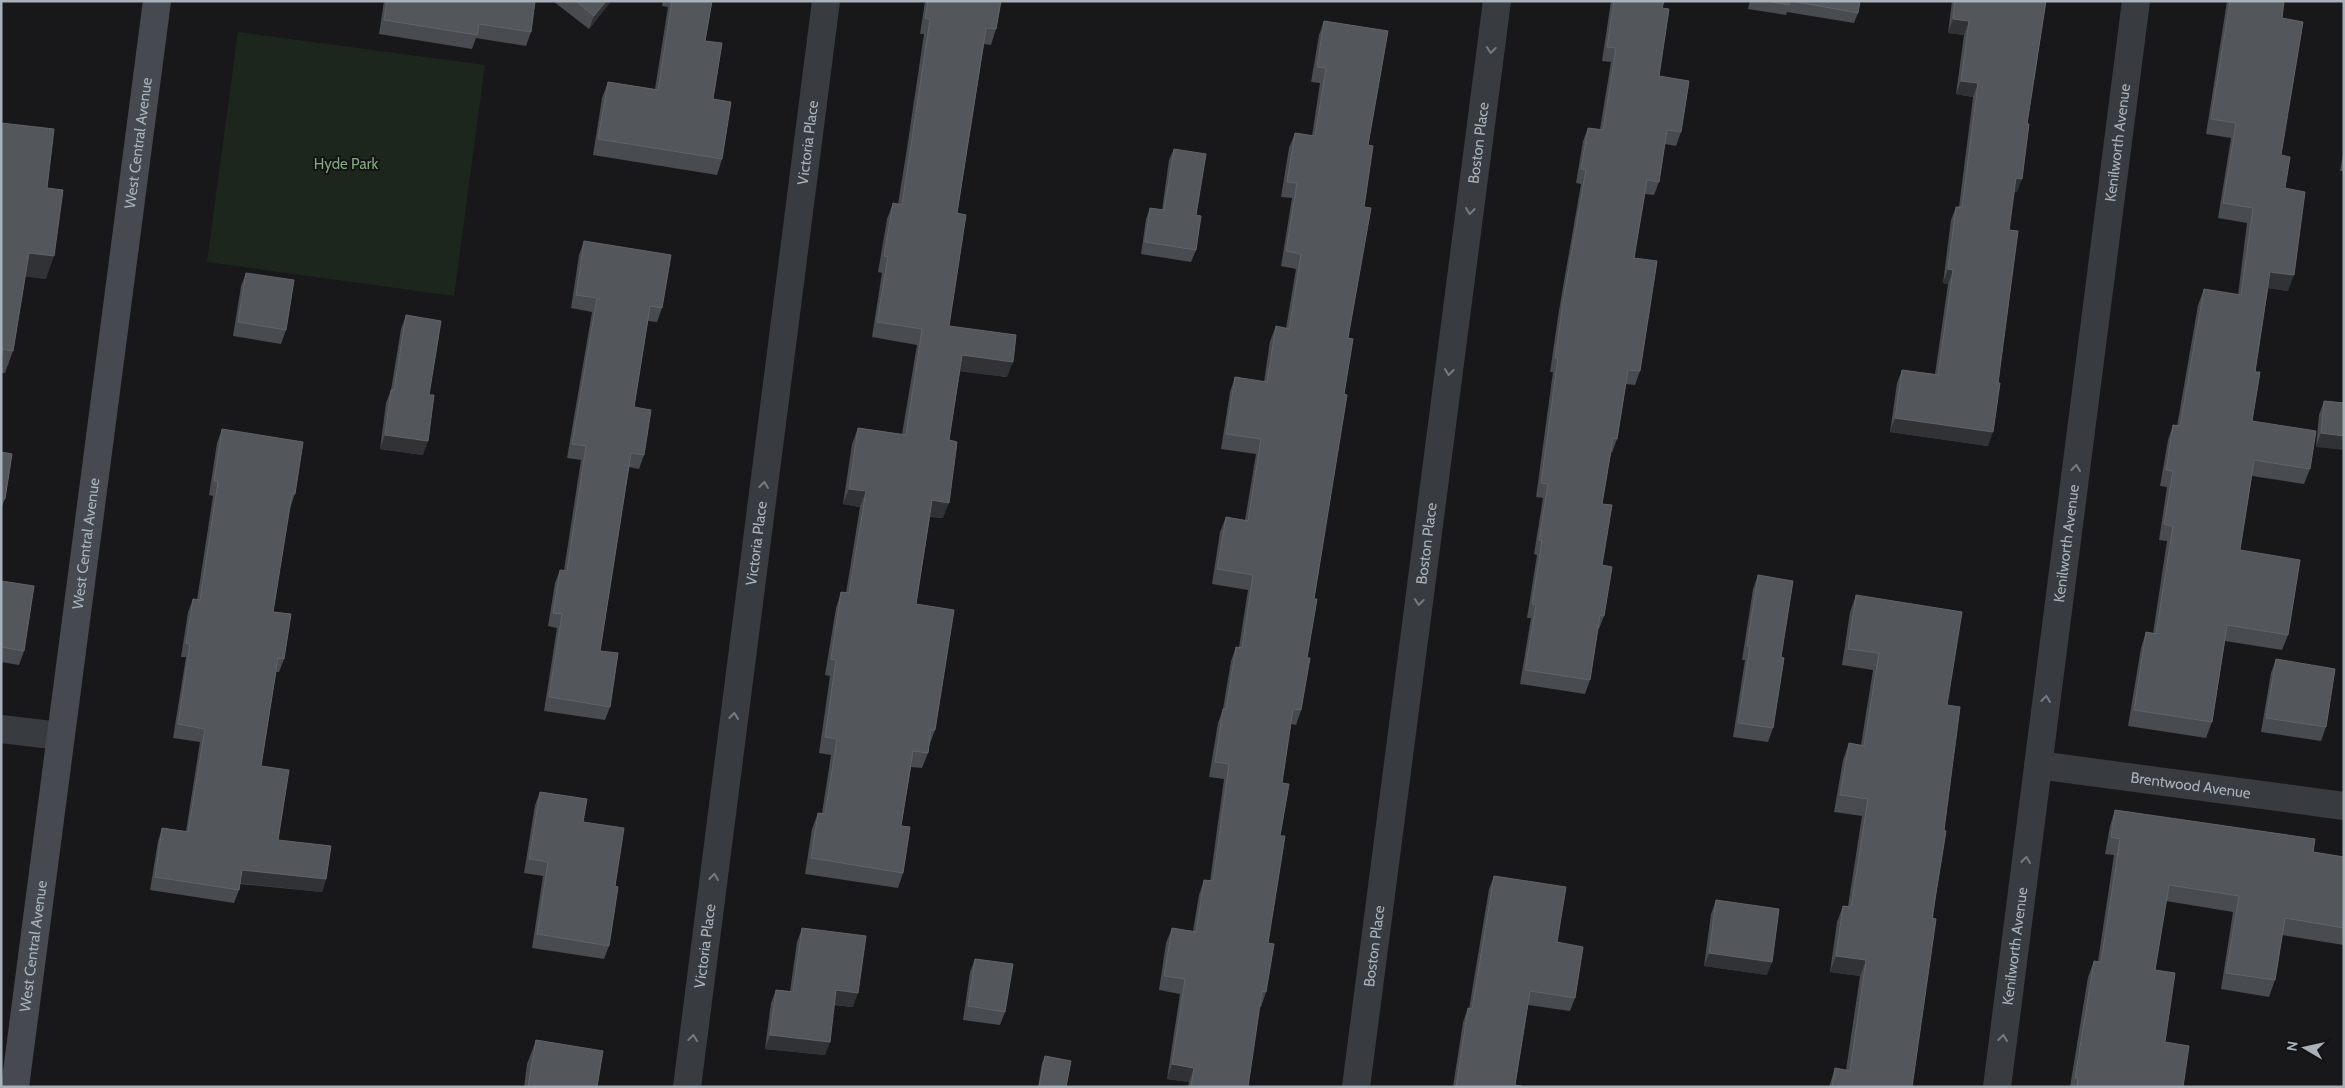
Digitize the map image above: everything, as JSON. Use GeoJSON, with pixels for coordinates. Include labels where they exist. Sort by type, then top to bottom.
{"type":"FeatureCollection","features":[{"type":"Feature","properties":{"kind":"main road","name":"West Central Avenue"},"geometry":{"type":"LineString","coordinates":[[15,1087],[156,1]]}},
{"type":"Feature","properties":{"kind":"street","name":"Victoria Place"},"geometry":{"type":"LineString","coordinates":[[687,1087],[826,1]]}},
{"type":"Feature","properties":{"kind":"street","name":"Boston Place"},"geometry":{"type":"LineString","coordinates":[[1356,1087],[1498,1]]}},
{"type":"Feature","properties":{"kind":"street","name":"Kenilworth Avenue"},"geometry":{"type":"LineString","coordinates":[[1997,1087],[2136,1]]}},
{"type":"Feature","properties":{"kind":"street"},"geometry":{"type":"LineString","coordinates":[[1,729],[60,736]]}},
{"type":"Feature","properties":{"kind":"street","name":"Brentwood Avenue"},"geometry":{"type":"LineString","coordinates":[[2038,765],[2344,806]]}},
{"type":"Feature","properties":{"kind":"green space","name":"Hyde Park"},"geometry":{"type":"Polygon","coordinates":[[[238,32],[485,65],[454,296],[207,262],[238,32]]]}},
{"type":"Feature","properties":{"kind":"building"},"geometry":{"type":"Polygon","coordinates":[[[387,1],[535,1],[531,32],[479,24],[477,35],[384,20],[387,1]]]}},
{"type":"Feature","properties":{"kind":"building"},"geometry":{"type":"Polygon","coordinates":[[[576,1],[606,1],[594,16],[576,1]]]}},
{"type":"Feature","properties":{"kind":"building"},"geometry":{"type":"Polygon","coordinates":[[[672,1],[712,1],[705,41],[722,43],[713,99],[731,102],[722,159],[598,139],[608,82],[658,90],[672,1]]]}},
{"type":"Feature","properties":{"kind":"building"},"geometry":{"type":"Polygon","coordinates":[[[928,1],[1001,1],[996,29],[986,28],[957,213],[966,215],[949,326],[1016,335],[1013,362],[962,355],[949,440],[957,442],[949,503],[932,500],[916,604],[954,610],[935,730],[931,730],[928,753],[913,751],[901,826],[910,827],[903,873],[811,858],[818,813],[825,814],[837,739],[825,737],[836,660],[831,659],[841,592],[849,593],[866,491],[849,489],[858,428],[906,435],[922,329],[877,322],[888,257],[884,256],[893,203],[902,205],[930,19],[925,18],[928,1]]]}},
{"type":"Feature","properties":{"kind":"building"},"geometry":{"type":"Polygon","coordinates":[[[1614,1],[1664,1],[1662,8],[1669,9],[1659,76],[1689,81],[1681,132],[1667,130],[1659,182],[1647,180],[1634,258],[1657,261],[1640,371],[1628,370],[1617,439],[1613,438],[1602,504],[1612,505],[1602,565],[1612,567],[1604,616],[1600,615],[1590,680],[1525,670],[1536,605],[1532,604],[1542,541],[1539,540],[1548,484],[1541,483],[1558,358],[1555,358],[1586,170],[1581,169],[1588,128],[1603,130],[1616,48],[1607,47],[1614,1]]]}},
{"type":"Feature","properties":{"kind":"building"},"geometry":{"type":"Polygon","coordinates":[[[1768,1],[1790,1],[1789,5],[1768,1]]]}},
{"type":"Feature","properties":{"kind":"building"},"geometry":{"type":"Polygon","coordinates":[[[1792,1],[1860,1],[1858,13],[1792,1]]]}},
{"type":"Feature","properties":{"kind":"building"},"geometry":{"type":"Polygon","coordinates":[[[1955,1],[2046,1],[2027,124],[2029,124],[2022,179],[2016,178],[2009,230],[2018,231],[1993,432],[1895,418],[1902,370],[1938,375],[1953,270],[1948,269],[1956,207],[1962,207],[1978,83],[1961,81],[1969,21],[1953,19],[1955,1]]]}},
{"type":"Feature","properties":{"kind":"building"},"geometry":{"type":"Polygon","coordinates":[[[2230,1],[2284,1],[2282,18],[2303,22],[2281,155],[2290,157],[2285,188],[2305,192],[2294,275],[2270,272],[2255,372],[2260,372],[2252,421],[2316,431],[2310,469],[2254,460],[2240,550],[2300,560],[2288,635],[2227,625],[2212,722],[2134,710],[2146,632],[2156,634],[2173,526],[2164,524],[2173,471],[2166,470],[2173,425],[2180,426],[2204,289],[2241,295],[2253,208],[2223,203],[2236,123],[2211,119],[2230,1]]]}},
{"type":"Feature","properties":{"kind":"building"},"geometry":{"type":"Polygon","coordinates":[[[1324,21],[1388,31],[1368,145],[1373,146],[1364,207],[1371,208],[1348,338],[1353,339],[1344,394],[1347,395],[1314,599],[1317,599],[1307,658],[1310,658],[1301,710],[1293,709],[1282,783],[1289,784],[1280,836],[1285,836],[1268,943],[1274,944],[1266,992],[1262,991],[1248,1087],[1191,1087],[1194,1068],[1172,1064],[1185,979],[1164,976],[1172,928],[1196,932],[1204,880],[1213,881],[1229,764],[1215,762],[1223,709],[1226,709],[1236,647],[1242,648],[1253,575],[1217,569],[1226,517],[1248,521],[1261,439],[1226,434],[1235,377],[1267,382],[1276,326],[1289,329],[1301,254],[1286,251],[1297,183],[1287,182],[1295,133],[1315,136],[1326,68],[1317,67],[1324,21]]]}},
{"type":"Feature","properties":{"kind":"building"},"geometry":{"type":"Polygon","coordinates":[[[1,123],[54,129],[47,188],[63,190],[54,256],[29,253],[13,351],[3,349],[1,359],[1,123]]]}},
{"type":"Feature","properties":{"kind":"building"},"geometry":{"type":"Polygon","coordinates":[[[1174,149],[1206,154],[1196,215],[1201,216],[1196,250],[1145,242],[1150,208],[1164,210],[1174,149]]]}},
{"type":"Feature","properties":{"kind":"building"},"geometry":{"type":"Polygon","coordinates":[[[584,241],[671,255],[662,308],[650,306],[634,407],[651,410],[644,455],[631,453],[600,651],[618,653],[610,707],[549,697],[562,614],[553,613],[560,570],[567,571],[586,446],[572,444],[597,298],[576,295],[584,241]]]}},
{"type":"Feature","properties":{"kind":"building"},"geometry":{"type":"Polygon","coordinates":[[[246,273],[294,280],[286,330],[238,322],[246,273]]]}},
{"type":"Feature","properties":{"kind":"building"},"geometry":{"type":"Polygon","coordinates":[[[406,315],[441,321],[429,395],[434,395],[428,441],[385,435],[391,390],[394,390],[406,315]]]}},
{"type":"Feature","properties":{"kind":"building"},"geometry":{"type":"Polygon","coordinates":[[[2324,401],[2344,403],[2344,436],[2321,433],[2324,401]]]}},
{"type":"Feature","properties":{"kind":"building"},"geometry":{"type":"Polygon","coordinates":[[[222,429],[303,442],[295,494],[292,494],[273,612],[291,614],[284,659],[278,658],[261,766],[289,770],[278,840],[331,846],[326,879],[242,870],[239,890],[155,877],[162,828],[188,832],[205,729],[178,724],[190,644],[186,643],[193,599],[200,600],[218,482],[214,481],[222,429]]]}},
{"type":"Feature","properties":{"kind":"building"},"geometry":{"type":"Polygon","coordinates":[[[1,452],[12,454],[5,499],[1,499],[1,452]]]}},
{"type":"Feature","properties":{"kind":"building"},"geometry":{"type":"Polygon","coordinates":[[[1758,575],[1793,581],[1781,657],[1784,658],[1773,728],[1738,723],[1750,646],[1747,646],[1758,575]]]}},
{"type":"Feature","properties":{"kind":"building"},"geometry":{"type":"Polygon","coordinates":[[[1,581],[34,586],[24,651],[1,647],[1,581]]]}},
{"type":"Feature","properties":{"kind":"building"},"geometry":{"type":"Polygon","coordinates":[[[1856,595],[1962,612],[1947,705],[1960,707],[1944,830],[1946,831],[1932,918],[1936,919],[1912,1087],[1832,1087],[1835,1068],[1850,1071],[1866,960],[1836,956],[1843,906],[1851,907],[1868,799],[1840,795],[1849,743],[1864,746],[1879,653],[1848,649],[1856,595]]]}},
{"type":"Feature","properties":{"kind":"building"},"geometry":{"type":"Polygon","coordinates":[[[2276,659],[2335,669],[2326,727],[2266,718],[2276,659]]]}},
{"type":"Feature","properties":{"kind":"building"},"geometry":{"type":"Polygon","coordinates":[[[540,792],[587,799],[583,822],[624,828],[615,886],[618,887],[609,946],[537,934],[548,862],[529,859],[540,792]]]}},
{"type":"Feature","properties":{"kind":"building"},"geometry":{"type":"Polygon","coordinates":[[[2115,810],[2315,839],[2313,852],[2344,857],[2344,928],[2285,918],[2275,980],[2226,973],[2239,896],[2169,885],[2155,970],[2175,973],[2165,1042],[2189,1046],[2183,1087],[2077,1087],[2078,1078],[2075,1078],[2094,961],[2101,962],[2120,839],[2111,837],[2115,810]]]}},
{"type":"Feature","properties":{"kind":"building"},"geometry":{"type":"Polygon","coordinates":[[[1494,876],[1566,887],[1557,942],[1583,947],[1575,998],[1530,991],[1515,1085],[1522,1087],[1456,1087],[1468,1008],[1472,1009],[1494,876]]]}},
{"type":"Feature","properties":{"kind":"building"},"geometry":{"type":"Polygon","coordinates":[[[1716,900],[1779,909],[1772,962],[1709,953],[1716,900]]]}},
{"type":"Feature","properties":{"kind":"building"},"geometry":{"type":"Polygon","coordinates":[[[802,928],[866,936],[858,993],[836,990],[830,1042],[770,1035],[776,990],[793,992],[802,928]]]}},
{"type":"Feature","properties":{"kind":"building"},"geometry":{"type":"Polygon","coordinates":[[[975,959],[1013,964],[1005,1012],[968,1006],[975,959]]]}},
{"type":"Feature","properties":{"kind":"building"},"geometry":{"type":"Polygon","coordinates":[[[536,1040],[603,1051],[597,1087],[528,1087],[536,1040]]]}},
{"type":"Feature","properties":{"kind":"building"},"geometry":{"type":"Polygon","coordinates":[[[1045,1056],[1071,1061],[1066,1087],[1039,1087],[1045,1056]]]}}]}
